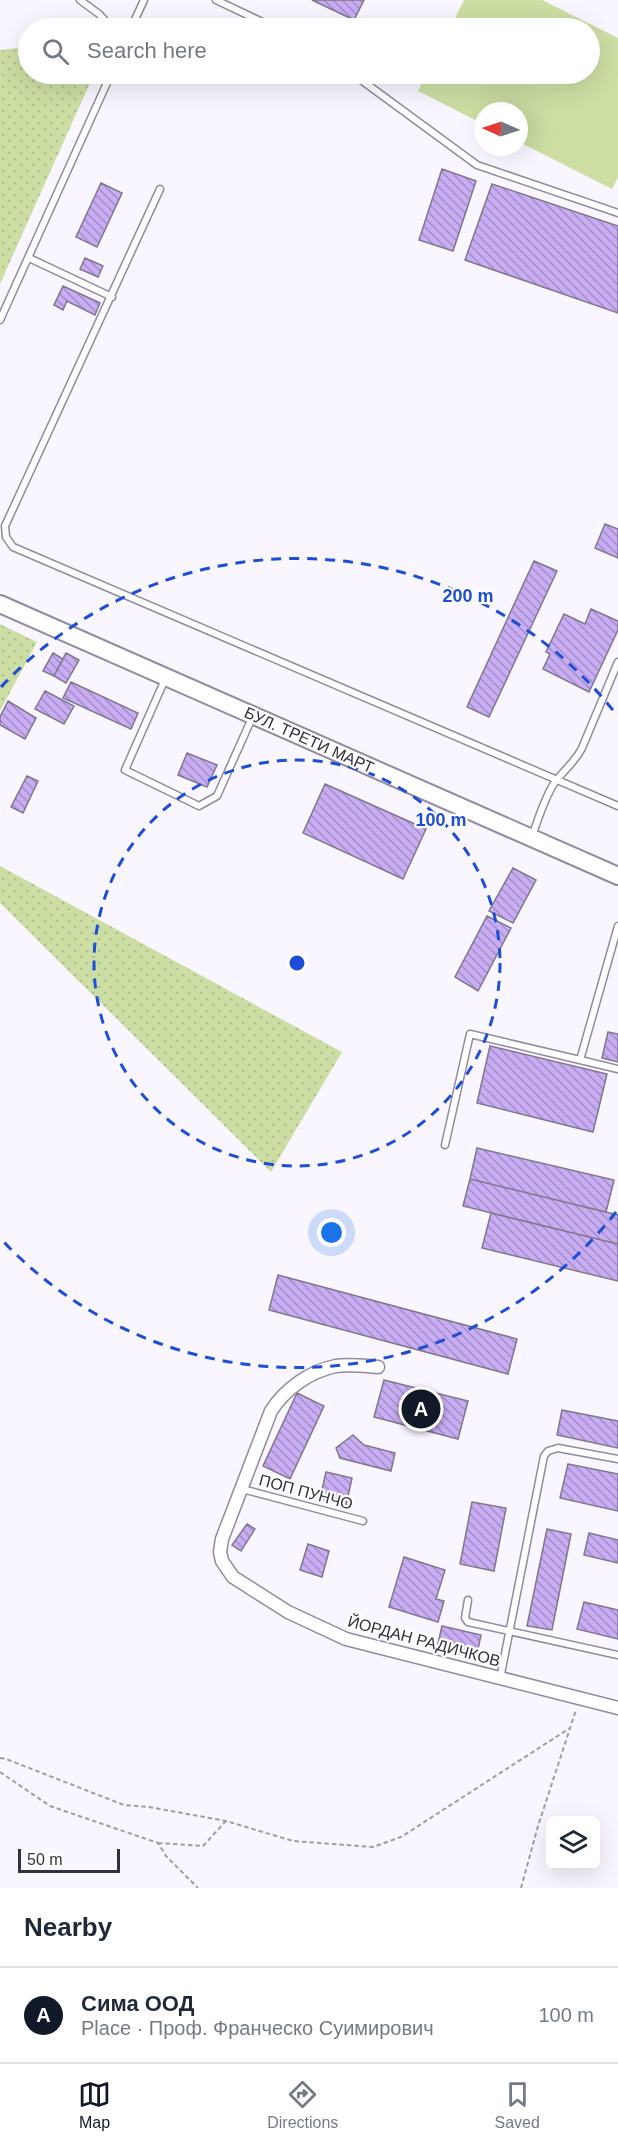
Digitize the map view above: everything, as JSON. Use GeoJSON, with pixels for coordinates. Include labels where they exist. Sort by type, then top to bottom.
{"type":"FeatureCollection","features":[{"type":"Feature","properties":{"kind":"main road","name":"БУЛ. ТРЕТИ МАРТ"},"geometry":{"type":"LineString","coordinates":[[0,604],[618,876]]}},
{"type":"Feature","properties":{"kind":"street"},"geometry":{"type":"LineString","coordinates":[[242,1488],[271,1411],[289,1390],[303,1380],[328,1368],[378,1367]]}},
{"type":"Feature","properties":{"kind":"street","name":"ЙОРДАН РАДИЧКОВ"},"geometry":{"type":"LineString","coordinates":[[242,1488],[228,1522],[220,1552],[222,1561],[233,1577],[288,1612],[346,1640],[618,1708]]}},
{"type":"Feature","properties":{"kind":"lane"},"geometry":{"type":"LineString","coordinates":[[80,0],[103,18]]}},
{"type":"Feature","properties":{"kind":"lane"},"geometry":{"type":"LineString","coordinates":[[136,18],[144,0]]}},
{"type":"Feature","properties":{"kind":"lane"},"geometry":{"type":"LineString","coordinates":[[216,0],[254,18]]}},
{"type":"Feature","properties":{"kind":"lane"},"geometry":{"type":"LineString","coordinates":[[0,320],[107,84]]}},
{"type":"Feature","properties":{"kind":"lane"},"geometry":{"type":"LineString","coordinates":[[367,84],[477,165],[618,213]]}},
{"type":"Feature","properties":{"kind":"lane"},"geometry":{"type":"LineString","coordinates":[[160,189],[5,526],[6,537],[13,547],[618,806]]}},
{"type":"Feature","properties":{"kind":"lane"},"geometry":{"type":"LineString","coordinates":[[29,258],[112,297]]}},
{"type":"Feature","properties":{"kind":"lane"},"geometry":{"type":"LineString","coordinates":[[531,839],[550,791],[582,748],[618,662]]}},
{"type":"Feature","properties":{"kind":"lane"},"geometry":{"type":"LineString","coordinates":[[166,677],[125,770],[199,806],[217,796],[254,715]]}},
{"type":"Feature","properties":{"kind":"lane"},"geometry":{"type":"LineString","coordinates":[[580,1060],[618,926]]}},
{"type":"Feature","properties":{"kind":"lane"},"geometry":{"type":"LineString","coordinates":[[445,1145],[470,1034],[618,1070]]}},
{"type":"Feature","properties":{"kind":"lane"},"geometry":{"type":"LineString","coordinates":[[500,1679],[544,1456],[548,1451],[558,1448],[618,1459]]}},
{"type":"Feature","properties":{"kind":"lane","name":"ПОП ПУНЧО"},"geometry":{"type":"LineString","coordinates":[[242,1488],[363,1521]]}},
{"type":"Feature","properties":{"kind":"lane"},"geometry":{"type":"LineString","coordinates":[[468,1600],[466,1621],[618,1655]]}},
{"type":"Feature","properties":{"kind":"path"},"geometry":{"type":"LineString","coordinates":[[521,1888],[538,1826],[580,1699]]}},
{"type":"Feature","properties":{"kind":"path"},"geometry":{"type":"LineString","coordinates":[[0,1758],[124,1805],[149,1807],[226,1821],[293,1841],[373,1847],[401,1837],[570,1728]]}},
{"type":"Feature","properties":{"kind":"path"},"geometry":{"type":"LineString","coordinates":[[0,1772],[50,1806],[158,1843],[203,1846],[226,1821]]}},
{"type":"Feature","properties":{"kind":"path"},"geometry":{"type":"LineString","coordinates":[[158,1843],[166,1856],[198,1888]]}},
{"type":"Feature","properties":{"kind":"green space"},"geometry":{"type":"Polygon","coordinates":[[[464,0],[542,0],[578,18],[455,18],[464,0]]]}},
{"type":"Feature","properties":{"kind":"green space"},"geometry":{"type":"Polygon","coordinates":[[[600,29],[618,38],[618,177],[612,189],[528,147],[528,102],[474,102],[474,119],[418,91],[422,84],[600,84],[600,29]]]}},
{"type":"Feature","properties":{"kind":"green space"},"geometry":{"type":"Polygon","coordinates":[[[18,48],[18,84],[90,84],[0,284],[0,50],[18,48]]]}},
{"type":"Feature","properties":{"kind":"green space"},"geometry":{"type":"Polygon","coordinates":[[[0,624],[37,642],[0,711],[0,624]]]}},
{"type":"Feature","properties":{"kind":"green space"},"geometry":{"type":"Polygon","coordinates":[[[0,866],[342,1052],[271,1172],[0,903],[0,866]]]}},
{"type":"Feature","properties":{"kind":"building"},"geometry":{"type":"Polygon","coordinates":[[[312,0],[364,0],[355,18],[350,18],[312,0]]]}},
{"type":"Feature","properties":{"kind":"building"},"geometry":{"type":"Polygon","coordinates":[[[442,169],[476,181],[453,251],[419,240],[442,169]]]}},
{"type":"Feature","properties":{"kind":"building"},"geometry":{"type":"Polygon","coordinates":[[[101,183],[122,193],[97,247],[76,237],[101,183]]]}},
{"type":"Feature","properties":{"kind":"building"},"geometry":{"type":"Polygon","coordinates":[[[492,184],[618,226],[618,313],[465,260],[492,184]]]}},
{"type":"Feature","properties":{"kind":"building"},"geometry":{"type":"Polygon","coordinates":[[[85,258],[103,266],[98,277],[80,269],[85,258]]]}},
{"type":"Feature","properties":{"kind":"building"},"geometry":{"type":"Polygon","coordinates":[[[63,286],[100,303],[95,315],[67,301],[63,310],[54,305],[63,286]]]}},
{"type":"Feature","properties":{"kind":"building"},"geometry":{"type":"Polygon","coordinates":[[[605,524],[618,529],[618,558],[595,548],[605,524]]]}},
{"type":"Feature","properties":{"kind":"building"},"geometry":{"type":"Polygon","coordinates":[[[534,561],[557,571],[489,717],[467,707],[534,561]]]}},
{"type":"Feature","properties":{"kind":"building"},"geometry":{"type":"Polygon","coordinates":[[[591,609],[618,621],[618,630],[589,692],[543,669],[550,654],[546,652],[564,614],[585,624],[591,609]]]}},
{"type":"Feature","properties":{"kind":"building"},"geometry":{"type":"Polygon","coordinates":[[[53,653],[63,659],[54,676],[43,671],[53,653]]]}},
{"type":"Feature","properties":{"kind":"building"},"geometry":{"type":"Polygon","coordinates":[[[66,653],[79,660],[66,683],[54,676],[66,653]]]}},
{"type":"Feature","properties":{"kind":"building"},"geometry":{"type":"Polygon","coordinates":[[[71,682],[138,713],[131,729],[63,698],[71,682]]]}},
{"type":"Feature","properties":{"kind":"building"},"geometry":{"type":"Polygon","coordinates":[[[45,691],[74,706],[64,724],[35,709],[45,691]]]}},
{"type":"Feature","properties":{"kind":"building"},"geometry":{"type":"Polygon","coordinates":[[[8,701],[36,718],[25,739],[0,725],[0,717],[8,701]]]}},
{"type":"Feature","properties":{"kind":"building"},"geometry":{"type":"Polygon","coordinates":[[[187,753],[217,765],[207,787],[178,775],[187,753]]]}},
{"type":"Feature","properties":{"kind":"building"},"geometry":{"type":"Polygon","coordinates":[[[27,776],[38,781],[23,813],[11,807],[27,776]]]}},
{"type":"Feature","properties":{"kind":"building"},"geometry":{"type":"Polygon","coordinates":[[[325,784],[426,829],[403,879],[303,833],[325,784]]]}},
{"type":"Feature","properties":{"kind":"building"},"geometry":{"type":"Polygon","coordinates":[[[513,868],[536,880],[513,923],[489,911],[513,868]]]}},
{"type":"Feature","properties":{"kind":"building"},"geometry":{"type":"Polygon","coordinates":[[[487,916],[511,928],[478,991],[455,977],[487,916]]]}},
{"type":"Feature","properties":{"kind":"building"},"geometry":{"type":"Polygon","coordinates":[[[608,1032],[618,1034],[618,1062],[602,1058],[608,1032]]]}},
{"type":"Feature","properties":{"kind":"building"},"geometry":{"type":"Polygon","coordinates":[[[490,1046],[607,1074],[593,1132],[477,1103],[490,1046]]]}},
{"type":"Feature","properties":{"kind":"building"},"geometry":{"type":"Polygon","coordinates":[[[477,1148],[614,1180],[606,1212],[470,1179],[477,1148]]]}},
{"type":"Feature","properties":{"kind":"building"},"geometry":{"type":"Polygon","coordinates":[[[470,1179],[618,1215],[618,1244],[463,1206],[470,1179]]]}},
{"type":"Feature","properties":{"kind":"building"},"geometry":{"type":"Polygon","coordinates":[[[491,1213],[618,1244],[618,1281],[482,1248],[491,1213]]]}},
{"type":"Feature","properties":{"kind":"building"},"geometry":{"type":"Polygon","coordinates":[[[278,1275],[517,1339],[508,1374],[269,1310],[278,1275]]]}},
{"type":"Feature","properties":{"kind":"building"},"geometry":{"type":"Polygon","coordinates":[[[384,1380],[468,1401],[458,1439],[374,1417],[384,1380]]]}},
{"type":"Feature","properties":{"kind":"building"},"geometry":{"type":"Polygon","coordinates":[[[297,1393],[324,1406],[290,1479],[263,1466],[297,1393]]]}},
{"type":"Feature","properties":{"kind":"building"},"geometry":{"type":"Polygon","coordinates":[[[562,1410],[618,1421],[618,1448],[557,1435],[562,1410]]]}},
{"type":"Feature","properties":{"kind":"building"},"geometry":{"type":"Polygon","coordinates":[[[353,1435],[364,1445],[395,1453],[391,1471],[340,1458],[336,1448],[353,1435]]]}},
{"type":"Feature","properties":{"kind":"building"},"geometry":{"type":"Polygon","coordinates":[[[568,1464],[618,1474],[618,1511],[560,1498],[568,1464]]]}},
{"type":"Feature","properties":{"kind":"building"},"geometry":{"type":"Polygon","coordinates":[[[326,1472],[352,1478],[346,1505],[320,1499],[326,1472]]]}},
{"type":"Feature","properties":{"kind":"building"},"geometry":{"type":"Polygon","coordinates":[[[472,1502],[506,1508],[494,1571],[460,1564],[472,1502]]]}},
{"type":"Feature","properties":{"kind":"building"},"geometry":{"type":"Polygon","coordinates":[[[247,1524],[255,1529],[241,1551],[232,1545],[247,1524]]]}},
{"type":"Feature","properties":{"kind":"building"},"geometry":{"type":"Polygon","coordinates":[[[547,1529],[571,1534],[552,1630],[527,1626],[547,1529]]]}},
{"type":"Feature","properties":{"kind":"building"},"geometry":{"type":"Polygon","coordinates":[[[589,1533],[618,1540],[618,1563],[584,1555],[589,1533]]]}},
{"type":"Feature","properties":{"kind":"building"},"geometry":{"type":"Polygon","coordinates":[[[308,1544],[329,1551],[322,1577],[300,1570],[308,1544]]]}},
{"type":"Feature","properties":{"kind":"building"},"geometry":{"type":"Polygon","coordinates":[[[404,1557],[445,1570],[436,1599],[444,1601],[438,1622],[389,1607],[404,1557]]]}},
{"type":"Feature","properties":{"kind":"building"},"geometry":{"type":"Polygon","coordinates":[[[584,1602],[618,1610],[618,1639],[577,1629],[584,1602]]]}},
{"type":"Feature","properties":{"kind":"building"},"geometry":{"type":"Polygon","coordinates":[[[442,1626],[481,1635],[476,1658],[437,1648],[442,1626]]]}},
{"type":"Feature","properties":{"kind":"place","name":"Сима ООД"},"geometry":{"type":"Point","coordinates":[421,1409]}}]}
